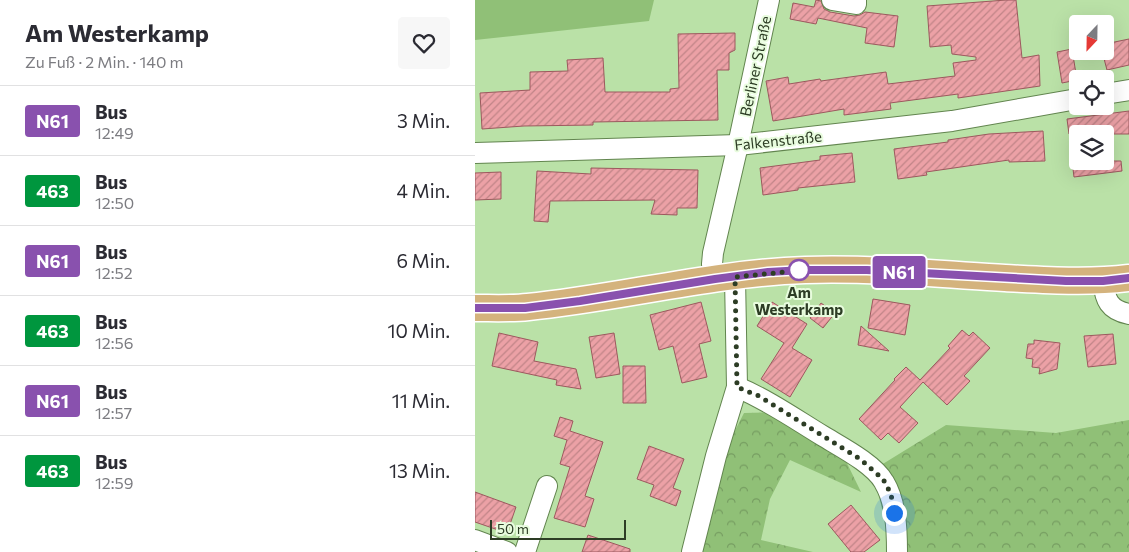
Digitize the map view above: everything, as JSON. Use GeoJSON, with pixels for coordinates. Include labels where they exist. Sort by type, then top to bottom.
{"type":"FeatureCollection","features":[{"type":"Feature","properties":{"kind":"main road"},"geometry":{"type":"LineString","coordinates":[[475,308],[525,308],[725,278],[804,270],[858,270],[1066,281],[1103,281],[1129,278]]}},
{"type":"Feature","properties":{"kind":"street","name":"Berliner Straße"},"geometry":{"type":"LineString","coordinates":[[725,278],[713,264],[713,253],[769,0]]}},
{"type":"Feature","properties":{"kind":"street"},"geometry":{"type":"LineString","coordinates":[[832,0],[856,4],[857,0]]}},
{"type":"Feature","properties":{"kind":"street"},"geometry":{"type":"LineString","coordinates":[[1114,92],[1129,90]]}},
{"type":"Feature","properties":{"kind":"street","name":"Falkenstraße"},"geometry":{"type":"LineString","coordinates":[[475,153],[738,145],[952,120],[1069,100]]}},
{"type":"Feature","properties":{"kind":"street"},"geometry":{"type":"LineString","coordinates":[[692,552],[716,456],[737,387],[725,278]]}},
{"type":"Feature","properties":{"kind":"street"},"geometry":{"type":"LineString","coordinates":[[1103,281],[1105,294],[1110,305],[1123,313],[1129,314]]}},
{"type":"Feature","properties":{"kind":"street"},"geometry":{"type":"LineString","coordinates":[[737,387],[759,396],[860,459],[883,479],[891,494],[897,531],[897,552]]}},
{"type":"Feature","properties":{"kind":"street"},"geometry":{"type":"LineString","coordinates":[[525,552],[547,486]]}},
{"type":"Feature","properties":{"kind":"street"},"geometry":{"type":"LineString","coordinates":[[475,540],[507,552]]}},
{"type":"Feature","properties":{"kind":"green space"},"geometry":{"type":"Polygon","coordinates":[[[475,0],[654,0],[649,21],[475,40],[475,0]]]}},
{"type":"Feature","properties":{"kind":"green space"},"geometry":{"type":"Polygon","coordinates":[[[780,412],[843,455],[861,492],[790,460],[770,499],[761,540],[813,552],[701,552],[726,448],[744,413],[780,412]]]}},
{"type":"Feature","properties":{"kind":"green space"},"geometry":{"type":"Polygon","coordinates":[[[1129,420],[1129,552],[892,552],[873,470],[946,425],[1056,433],[1129,420]]]}},
{"type":"Feature","properties":{"kind":"building"},"geometry":{"type":"Polygon","coordinates":[[[816,0],[821,1],[824,9],[830,12],[854,16],[865,12],[898,16],[894,47],[865,43],[867,28],[818,18],[816,24],[790,19],[793,3],[814,7],[816,0]]]}},
{"type":"Feature","properties":{"kind":"building"},"geometry":{"type":"Polygon","coordinates":[[[1016,0],[1022,58],[1039,55],[1040,86],[958,98],[958,94],[890,103],[891,109],[844,115],[844,109],[773,121],[766,81],[788,77],[789,84],[886,72],[888,84],[955,76],[953,63],[976,60],[976,57],[952,54],[951,45],[930,47],[927,6],[1016,0]]]}},
{"type":"Feature","properties":{"kind":"building"},"geometry":{"type":"Polygon","coordinates":[[[735,33],[735,50],[729,53],[729,70],[717,70],[718,120],[593,122],[593,125],[482,129],[480,93],[530,90],[530,72],[568,71],[567,60],[603,58],[605,92],[670,92],[670,89],[679,88],[678,34],[735,33]]]}},
{"type":"Feature","properties":{"kind":"building"},"geometry":{"type":"Polygon","coordinates":[[[1129,39],[1129,65],[1107,70],[1104,60],[1114,60],[1114,42],[1129,39]]]}},
{"type":"Feature","properties":{"kind":"building"},"geometry":{"type":"Polygon","coordinates":[[[1069,50],[1069,60],[1074,60],[1075,70],[1069,70],[1069,82],[1062,83],[1057,52],[1069,50]]]}},
{"type":"Feature","properties":{"kind":"building"},"geometry":{"type":"Polygon","coordinates":[[[1129,111],[1129,134],[1114,134],[1114,125],[1069,125],[1069,134],[1067,119],[1114,115],[1114,113],[1129,111]]]}},
{"type":"Feature","properties":{"kind":"building"},"geometry":{"type":"Polygon","coordinates":[[[1043,131],[1045,161],[1009,162],[1009,160],[926,172],[927,175],[898,179],[894,149],[948,142],[948,140],[989,134],[1043,131]]]}},
{"type":"Feature","properties":{"kind":"building"},"geometry":{"type":"Polygon","coordinates":[[[852,153],[855,182],[798,188],[798,190],[763,195],[760,168],[820,160],[820,156],[852,153]]]}},
{"type":"Feature","properties":{"kind":"building"},"geometry":{"type":"Polygon","coordinates":[[[1114,161],[1121,161],[1122,171],[1074,177],[1073,170],[1114,170],[1114,161]]]}},
{"type":"Feature","properties":{"kind":"building"},"geometry":{"type":"Polygon","coordinates":[[[591,168],[698,170],[697,208],[677,208],[677,215],[651,214],[655,200],[550,201],[548,222],[534,221],[537,171],[591,174],[591,168]]]}},
{"type":"Feature","properties":{"kind":"building"},"geometry":{"type":"Polygon","coordinates":[[[501,172],[501,199],[475,200],[475,173],[501,172]]]}},
{"type":"Feature","properties":{"kind":"building"},"geometry":{"type":"Polygon","coordinates":[[[873,299],[910,305],[905,335],[868,328],[873,299]]]}},
{"type":"Feature","properties":{"kind":"building"},"geometry":{"type":"Polygon","coordinates":[[[701,302],[711,341],[699,344],[707,377],[682,383],[673,346],[659,350],[650,315],[701,302]]]}},
{"type":"Feature","properties":{"kind":"building"},"geometry":{"type":"Polygon","coordinates":[[[772,302],[807,324],[792,348],[812,360],[790,397],[761,379],[784,343],[757,326],[772,302]]]}},
{"type":"Feature","properties":{"kind":"building"},"geometry":{"type":"Polygon","coordinates":[[[821,303],[835,313],[823,328],[810,318],[821,303]]]}},
{"type":"Feature","properties":{"kind":"building"},"geometry":{"type":"Polygon","coordinates":[[[861,326],[889,351],[858,345],[861,326]]]}},
{"type":"Feature","properties":{"kind":"building"},"geometry":{"type":"Polygon","coordinates":[[[962,330],[969,336],[973,332],[990,348],[964,376],[970,381],[947,405],[923,382],[900,407],[918,423],[899,443],[888,433],[881,440],[859,419],[906,367],[920,380],[950,348],[948,346],[962,330]]]}},
{"type":"Feature","properties":{"kind":"building"},"geometry":{"type":"Polygon","coordinates":[[[499,333],[538,342],[534,361],[576,369],[581,389],[556,385],[557,380],[492,366],[499,333]]]}},
{"type":"Feature","properties":{"kind":"building"},"geometry":{"type":"Polygon","coordinates":[[[614,333],[620,374],[596,378],[589,337],[614,333]]]}},
{"type":"Feature","properties":{"kind":"building"},"geometry":{"type":"Polygon","coordinates":[[[1113,334],[1116,364],[1088,367],[1084,336],[1113,334]]]}},
{"type":"Feature","properties":{"kind":"building"},"geometry":{"type":"Polygon","coordinates":[[[1034,340],[1060,343],[1057,369],[1039,374],[1040,368],[1032,367],[1033,359],[1026,358],[1028,344],[1034,344],[1034,340]]]}},
{"type":"Feature","properties":{"kind":"building"},"geometry":{"type":"Polygon","coordinates":[[[623,366],[645,366],[646,403],[623,403],[623,366]]]}},
{"type":"Feature","properties":{"kind":"building"},"geometry":{"type":"Polygon","coordinates":[[[560,417],[573,421],[570,431],[603,442],[585,496],[594,499],[585,527],[554,518],[570,467],[560,464],[567,440],[554,436],[560,417]]]}},
{"type":"Feature","properties":{"kind":"building"},"geometry":{"type":"Polygon","coordinates":[[[649,446],[684,459],[673,488],[681,491],[676,506],[650,496],[654,485],[637,479],[649,446]]]}},
{"type":"Feature","properties":{"kind":"building"},"geometry":{"type":"Polygon","coordinates":[[[475,492],[516,507],[507,533],[475,522],[475,492]]]}},
{"type":"Feature","properties":{"kind":"building"},"geometry":{"type":"Polygon","coordinates":[[[851,505],[880,540],[864,552],[851,552],[828,524],[851,505]]]}},
{"type":"Feature","properties":{"kind":"building"},"geometry":{"type":"Polygon","coordinates":[[[588,535],[630,549],[630,552],[582,552],[588,535]]]}},
{"type":"Feature","properties":{"kind":"bus line","name":"N61"},"geometry":{"type":"LineString","coordinates":[[475,308],[525,308],[715,279],[768,272],[804,270],[867,270],[1066,281],[1103,281],[1129,278]]}},
{"type":"Feature","properties":{"kind":"place","name":"Am Westerkamp"},"geometry":{"type":"Point","coordinates":[799,270]}},
{"type":"Feature","properties":{"kind":"route"},"geometry":{"type":"LineString","coordinates":[[799,270],[804,270],[768,272],[735,277],[737,387],[759,396],[860,459],[883,479],[891,494],[894,513]]}}]}
